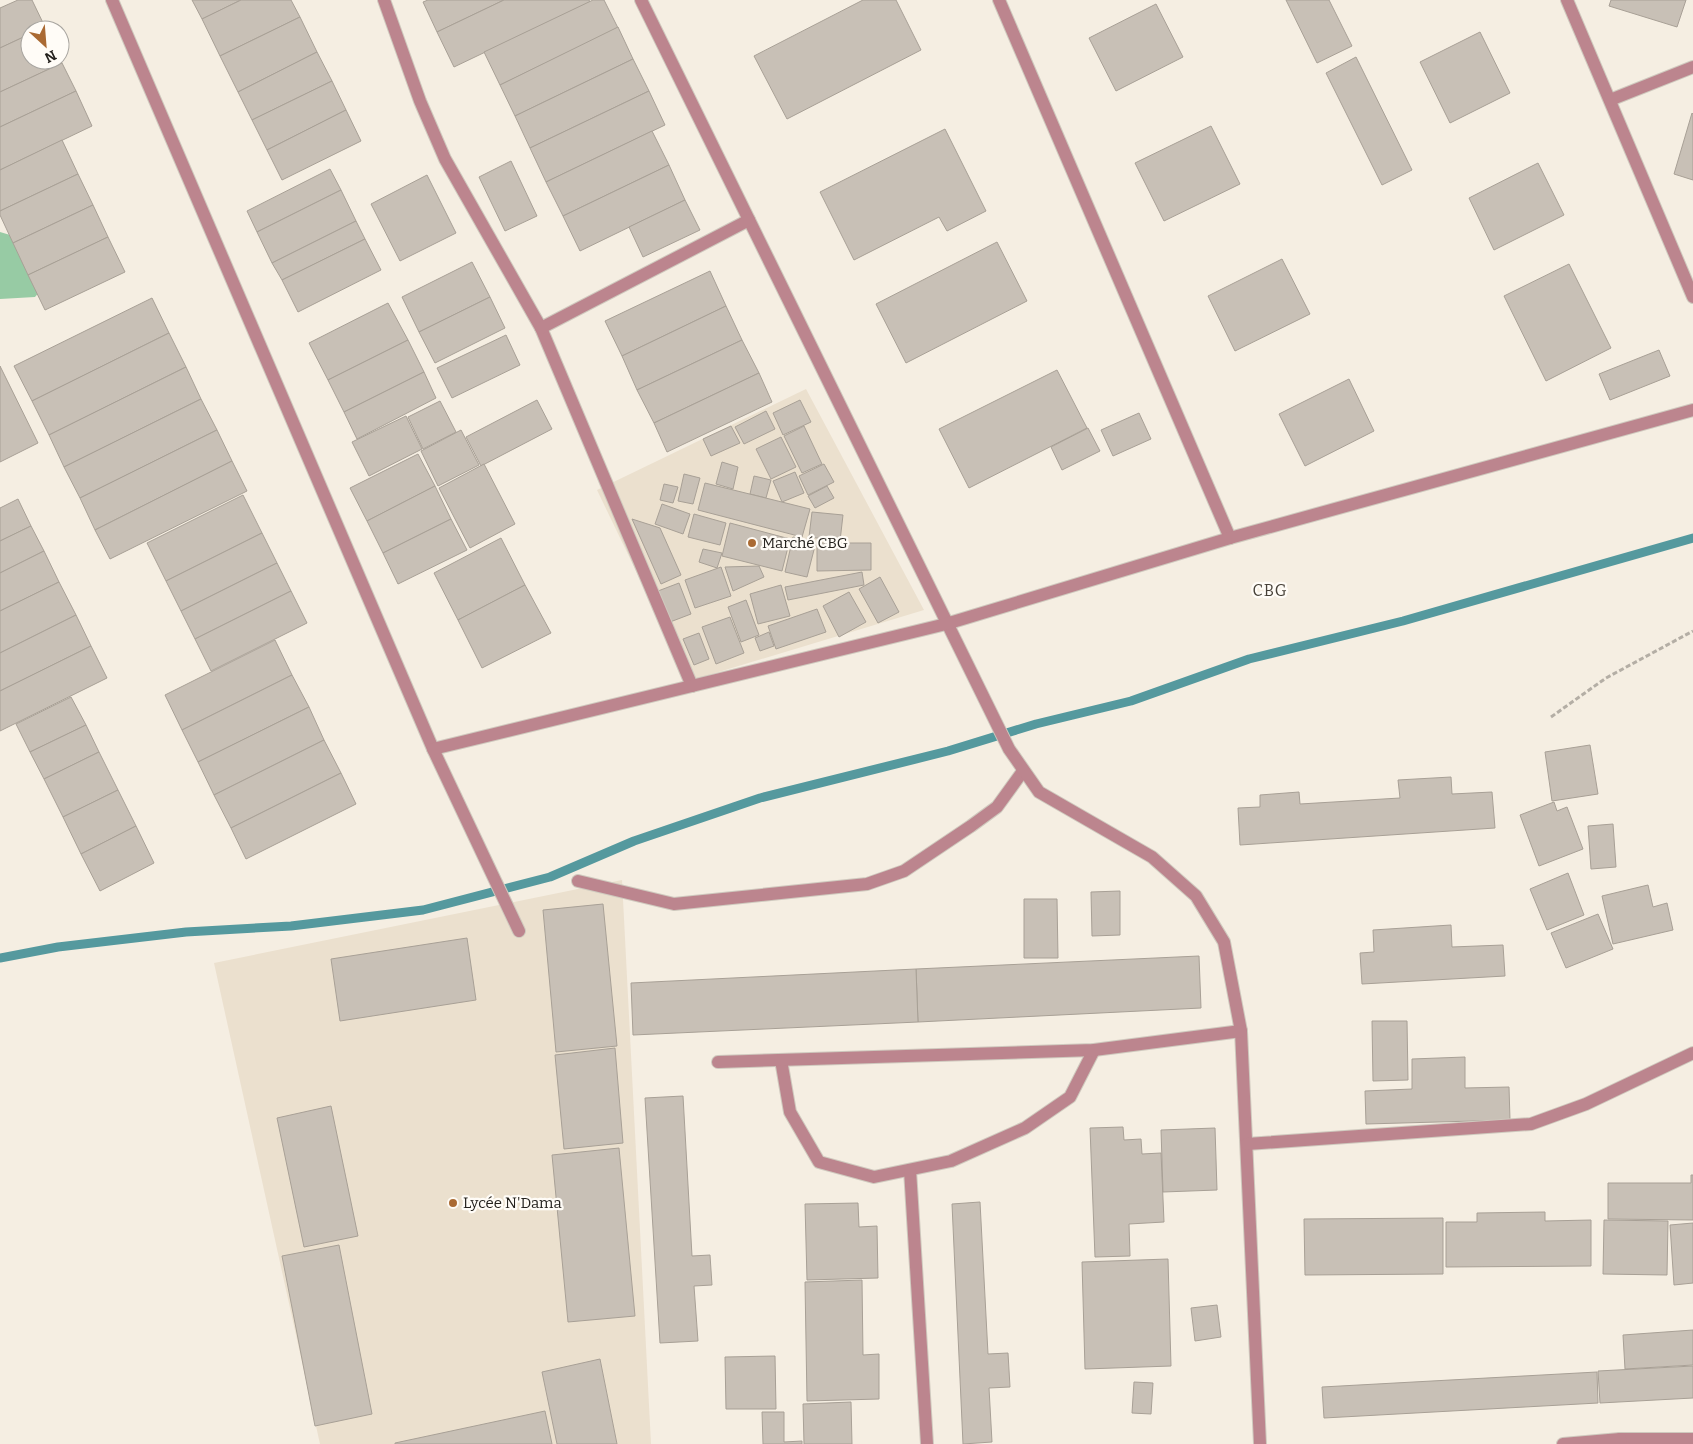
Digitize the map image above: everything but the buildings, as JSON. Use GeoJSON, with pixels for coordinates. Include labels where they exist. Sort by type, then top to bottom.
{"type":"FeatureCollection","features":[{"type":"Feature","properties":{"kind":"street"},"geometry":{"type":"LineString","coordinates":[[112,0],[433,749],[519,932]]}},
{"type":"Feature","properties":{"kind":"street"},"geometry":{"type":"LineString","coordinates":[[384,0],[420,101],[445,159],[541,328],[692,686]]}},
{"type":"Feature","properties":{"kind":"street"},"geometry":{"type":"LineString","coordinates":[[641,0],[1009,750],[1039,792],[1152,857],[1196,896],[1224,942],[1241,1030],[1260,1444]]}},
{"type":"Feature","properties":{"kind":"street"},"geometry":{"type":"LineString","coordinates":[[999,0],[1230,538]]}},
{"type":"Feature","properties":{"kind":"street"},"geometry":{"type":"LineString","coordinates":[[1567,0],[1693,297]]}},
{"type":"Feature","properties":{"kind":"street"},"geometry":{"type":"LineString","coordinates":[[1610,100],[1693,67]]}},
{"type":"Feature","properties":{"kind":"street"},"geometry":{"type":"LineString","coordinates":[[541,328],[748,220]]}},
{"type":"Feature","properties":{"kind":"street"},"geometry":{"type":"LineString","coordinates":[[433,749],[946,624],[1230,538],[1693,410]]}},
{"type":"Feature","properties":{"kind":"street"},"geometry":{"type":"LineString","coordinates":[[578,880],[674,904],[867,884],[904,872],[972,826],[997,807],[1023,770]]}},
{"type":"Feature","properties":{"kind":"street"},"geometry":{"type":"LineString","coordinates":[[718,1062],[1094,1050],[1241,1030]]}},
{"type":"Feature","properties":{"kind":"street"},"geometry":{"type":"LineString","coordinates":[[781,1060],[790,1112],[819,1162],[874,1177],[951,1161],[1025,1128],[1070,1097],[1094,1050]]}},
{"type":"Feature","properties":{"kind":"street"},"geometry":{"type":"LineString","coordinates":[[1247,1144],[1531,1124],[1586,1104],[1693,1053]]}},
{"type":"Feature","properties":{"kind":"street"},"geometry":{"type":"LineString","coordinates":[[910,1170],[928,1444]]}},
{"type":"Feature","properties":{"kind":"street"},"geometry":{"type":"LineString","coordinates":[[1563,1444],[1693,1439]]}},
{"type":"Feature","properties":{"kind":"path"},"geometry":{"type":"LineString","coordinates":[[1551,717],[1606,678],[1693,631]]}},
{"type":"Feature","properties":{"kind":"shaded area"},"geometry":{"type":"Polygon","coordinates":[[[806,389],[924,610],[689,681],[597,490],[806,389]]]}},
{"type":"Feature","properties":{"kind":"shaded area","name":"Lycée N'Dama"},"geometry":{"type":"Polygon","coordinates":[[[622,880],[651,1444],[320,1444],[214,963],[622,880]]]}},
{"type":"Feature","properties":{"kind":"green space"},"geometry":{"type":"Polygon","coordinates":[[[0,232],[37,243],[60,267],[35,297],[0,299],[0,232]]]}},
{"type":"Feature","properties":{"kind":"waterway"},"geometry":{"type":"LineString","coordinates":[[0,958],[58,947],[186,932],[291,926],[423,910],[550,877],[634,841],[760,798],[948,751],[1036,724],[1131,701],[1249,659],[1403,621],[1693,538]]}},
{"type":"Feature","properties":{"kind":"place","name":"Marché CBG"},"geometry":{"type":"Point","coordinates":[752,543]}},
{"type":"Feature","properties":{"kind":"place","name":"Lycée N'Dama"},"geometry":{"type":"Point","coordinates":[453,1203]}},
{"type":"Feature","properties":{"kind":"district","name":"CBG"},"geometry":{"type":"Point","coordinates":[1270,590]}}]}
